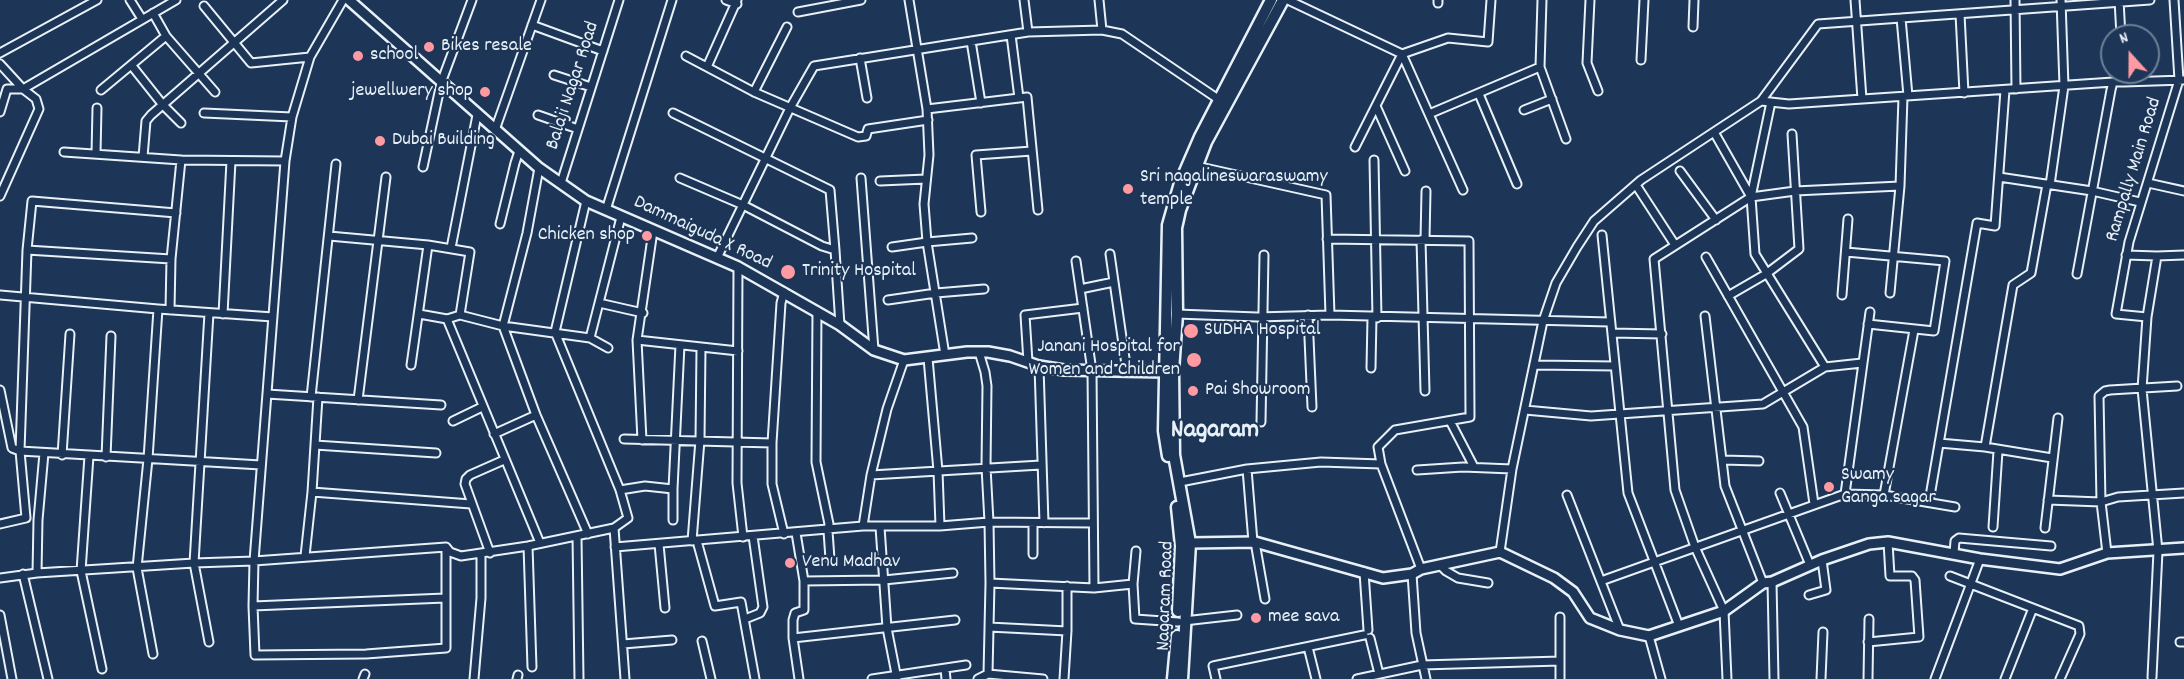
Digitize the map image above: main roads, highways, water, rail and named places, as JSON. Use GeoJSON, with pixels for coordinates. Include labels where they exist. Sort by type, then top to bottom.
{"type":"FeatureCollection","features":[{"type":"Feature","properties":{"kind":"main road"},"geometry":{"type":"LineString","coordinates":[[1169,372],[1177,314],[1176,228],[1180,210],[1206,142],[1254,44],[1271,0]]}},
{"type":"Feature","properties":{"kind":"main road"},"geometry":{"type":"LineString","coordinates":[[1169,372],[1168,225],[1180,183],[1218,99],[1283,0]]}},
{"type":"Feature","properties":{"kind":"main road","name":"Nagaram Road"},"geometry":{"type":"LineString","coordinates":[[1169,372],[1174,455],[1190,543],[1173,679]]}},
{"type":"Feature","properties":{"kind":"main road","name":"Nagaram Road"},"geometry":{"type":"LineString","coordinates":[[1169,372],[1164,431],[1177,503],[1181,546],[1182,679]]}},
{"type":"Feature","properties":{"kind":"place","name":"Bikes resale"},"geometry":{"type":"Point","coordinates":[429,47]}},
{"type":"Feature","properties":{"kind":"place","name":"school"},"geometry":{"type":"Point","coordinates":[358,56]}},
{"type":"Feature","properties":{"kind":"place","name":"jewellwery shop"},"geometry":{"type":"Point","coordinates":[485,92]}},
{"type":"Feature","properties":{"kind":"place","name":"Dubai Building"},"geometry":{"type":"Point","coordinates":[380,141]}},
{"type":"Feature","properties":{"kind":"place","name":"Sri nagalineswaraswamy temple"},"geometry":{"type":"Point","coordinates":[1128,189]}},
{"type":"Feature","properties":{"kind":"place","name":"Chicken shop"},"geometry":{"type":"Point","coordinates":[647,236]}},
{"type":"Feature","properties":{"kind":"place","name":"Trinity Hospital"},"geometry":{"type":"Point","coordinates":[788,272]}},
{"type":"Feature","properties":{"kind":"place","name":"SUDHA Hospital"},"geometry":{"type":"Point","coordinates":[1191,331]}},
{"type":"Feature","properties":{"kind":"place","name":"Janani Hospital for Women and Children"},"geometry":{"type":"Point","coordinates":[1194,360]}},
{"type":"Feature","properties":{"kind":"place","name":"Pai Showroom"},"geometry":{"type":"Point","coordinates":[1193,391]}},
{"type":"Feature","properties":{"kind":"place","name":"Swamy Ganga sagar"},"geometry":{"type":"Point","coordinates":[1829,487]}},
{"type":"Feature","properties":{"kind":"place","name":"Venu Madhav"},"geometry":{"type":"Point","coordinates":[790,563]}},
{"type":"Feature","properties":{"kind":"place","name":"mee sava"},"geometry":{"type":"Point","coordinates":[1256,618]}},
{"type":"Feature","properties":{"kind":"district","name":"Nagaram"},"geometry":{"type":"Point","coordinates":[1215,432]}}]}
